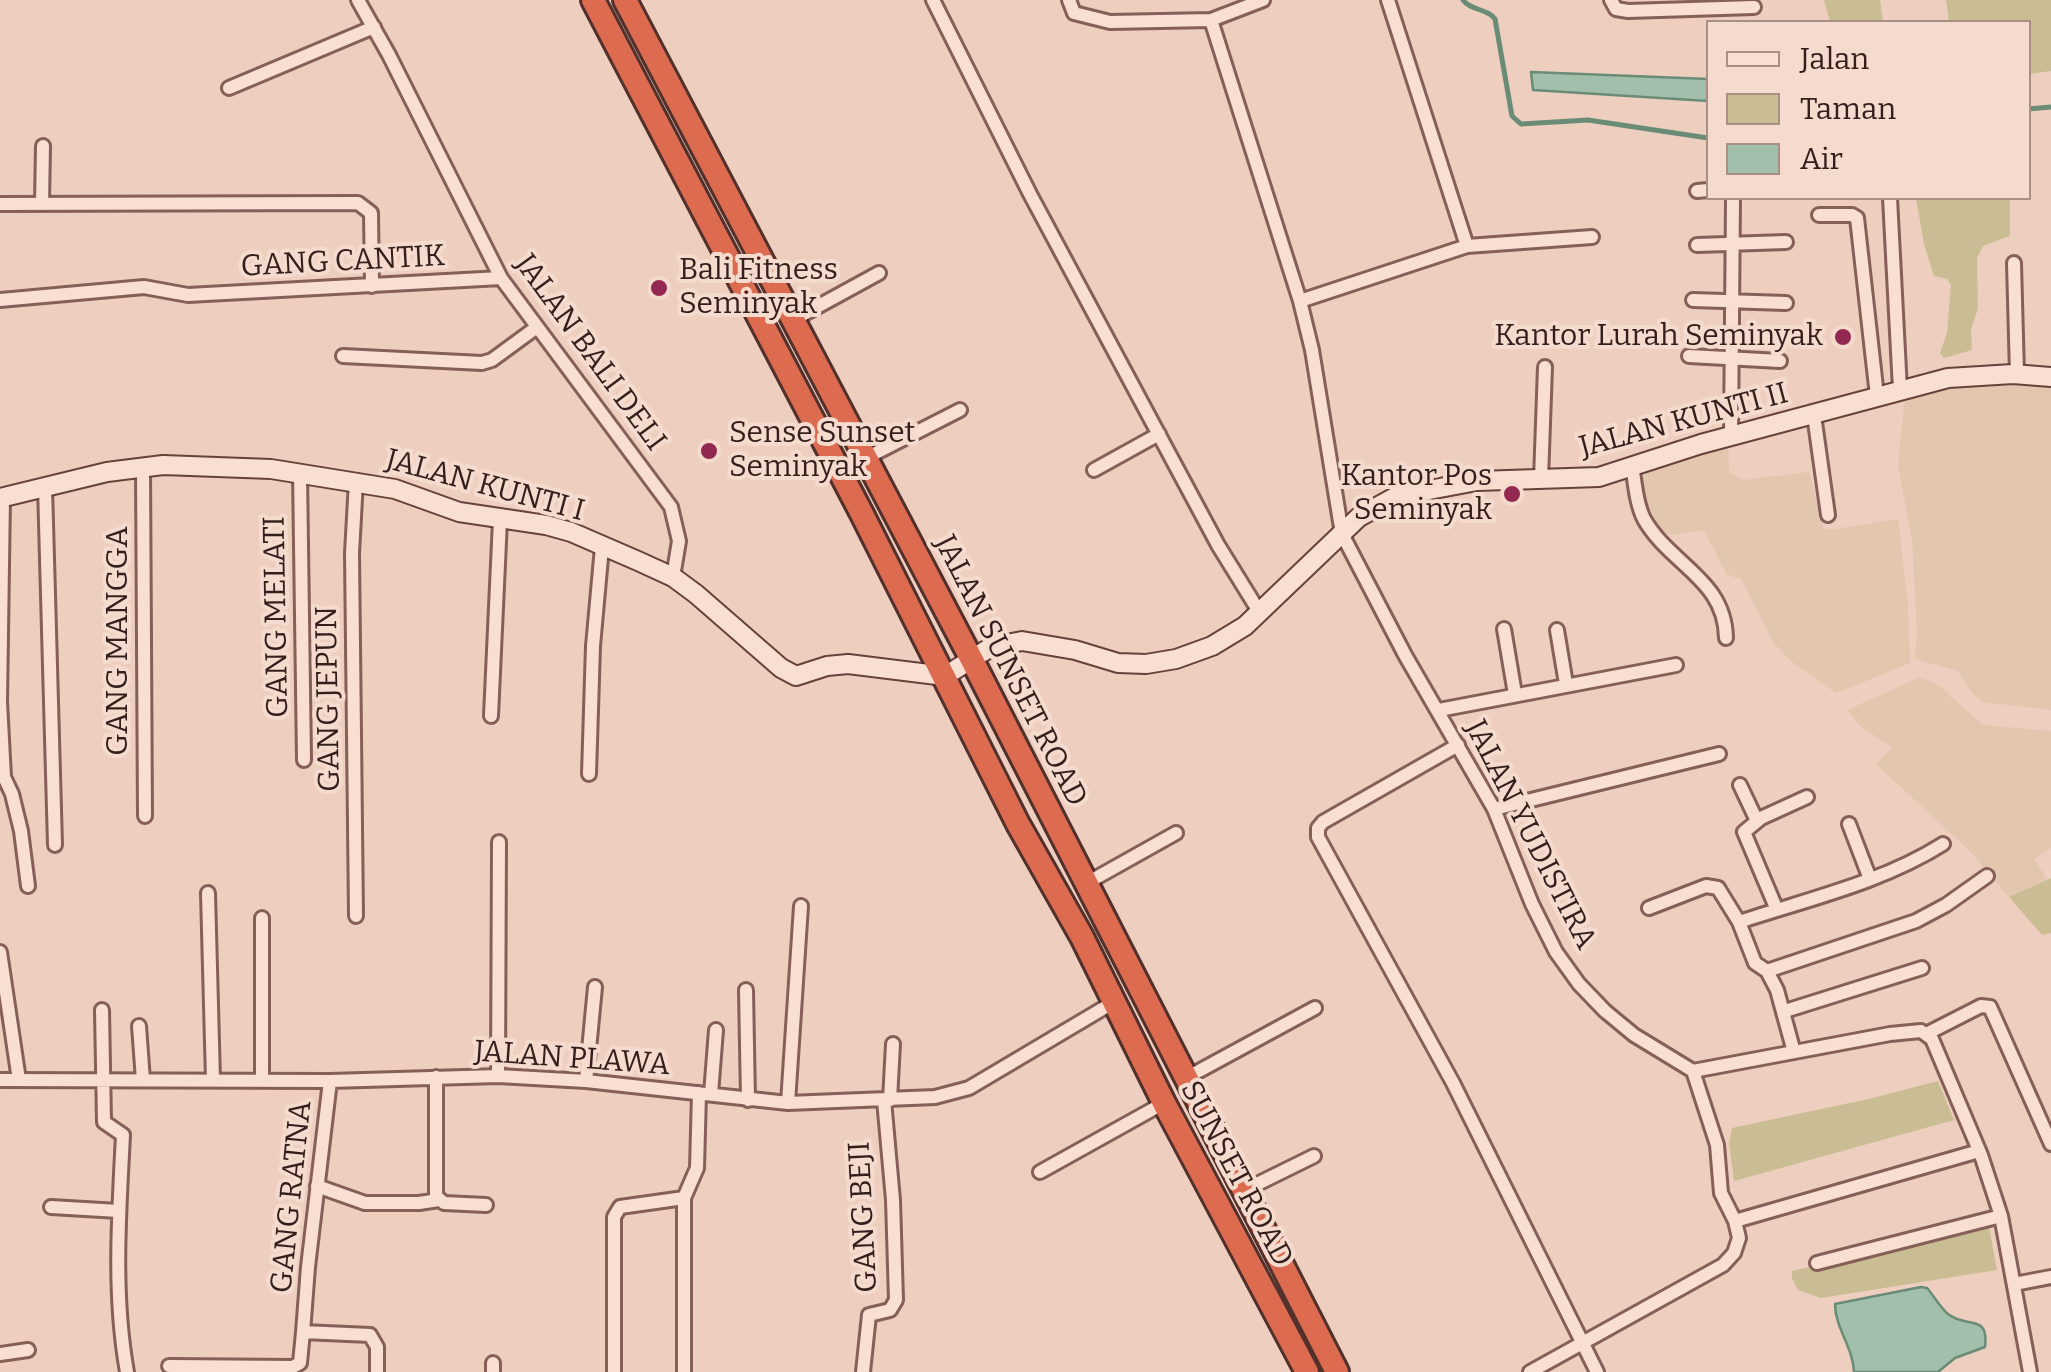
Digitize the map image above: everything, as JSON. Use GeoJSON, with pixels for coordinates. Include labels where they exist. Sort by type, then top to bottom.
{"type":"FeatureCollection","features":[{"type":"Feature","properties":{"kind":"highway","name":"JALAN SUNSET ROAD"},"geometry":{"type":"LineString","coordinates":[[593,0],[1018,824],[1114,1002]]}},
{"type":"Feature","properties":{"kind":"highway","name":"JALAN SUNSET ROAD"},"geometry":{"type":"LineString","coordinates":[[626,0],[972,660],[1337,1372]]}},
{"type":"Feature","properties":{"kind":"highway","name":"SUNSET ROAD"},"geometry":{"type":"LineString","coordinates":[[1114,1002],[1306,1372]]}},
{"type":"Feature","properties":{"kind":"street","name":"JALAN BALI DELI"},"geometry":{"type":"LineString","coordinates":[[358,0],[500,278],[672,507],[679,541],[673,577]]}},
{"type":"Feature","properties":{"kind":"street"},"geometry":{"type":"LineString","coordinates":[[933,0],[1030,194],[1232,570],[1260,613]]}},
{"type":"Feature","properties":{"kind":"street"},"geometry":{"type":"LineString","coordinates":[[1069,0],[1074,13],[1098,22],[1211,20],[1263,0]]}},
{"type":"Feature","properties":{"kind":"street"},"geometry":{"type":"LineString","coordinates":[[1388,0],[1467,246]]}},
{"type":"Feature","properties":{"kind":"street"},"geometry":{"type":"LineString","coordinates":[[1611,0],[1616,9],[1628,11],[1754,7]]}},
{"type":"Feature","properties":{"kind":"street","name":"JALAN YUDISTIRA"},"geometry":{"type":"LineString","coordinates":[[1211,20],[1300,301],[1312,350],[1342,534],[1405,655],[1494,809],[1556,952],[1580,984],[1634,1035],[1693,1070]]}},
{"type":"Feature","properties":{"kind":"street"},"geometry":{"type":"LineString","coordinates":[[228,88],[374,27]]}},
{"type":"Feature","properties":{"kind":"street"},"geometry":{"type":"LineString","coordinates":[[42,204],[44,146]]}},
{"type":"Feature","properties":{"kind":"street"},"geometry":{"type":"LineString","coordinates":[[1732,436],[1733,200]]}},
{"type":"Feature","properties":{"kind":"street"},"geometry":{"type":"LineString","coordinates":[[1890,200],[1900,390]]}},
{"type":"Feature","properties":{"kind":"street"},"geometry":{"type":"LineString","coordinates":[[0,204],[358,203],[370,213],[372,286]]}},
{"type":"Feature","properties":{"kind":"street"},"geometry":{"type":"LineString","coordinates":[[1819,215],[1857,218],[1876,396]]}},
{"type":"Feature","properties":{"kind":"street"},"geometry":{"type":"LineString","coordinates":[[1300,301],[1467,246],[1592,237]]}},
{"type":"Feature","properties":{"kind":"street"},"geometry":{"type":"LineString","coordinates":[[1696,245],[1786,242]]}},
{"type":"Feature","properties":{"kind":"street"},"geometry":{"type":"LineString","coordinates":[[2014,263],[2017,374]]}},
{"type":"Feature","properties":{"kind":"street"},"geometry":{"type":"LineString","coordinates":[[792,320],[879,273]]}},
{"type":"Feature","properties":{"kind":"street","name":"GANG CANTIK"},"geometry":{"type":"LineString","coordinates":[[0,300],[144,286],[188,295],[500,278]]}},
{"type":"Feature","properties":{"kind":"street"},"geometry":{"type":"LineString","coordinates":[[1693,300],[1786,304]]}},
{"type":"Feature","properties":{"kind":"street"},"geometry":{"type":"LineString","coordinates":[[343,356],[482,363],[537,327]]}},
{"type":"Feature","properties":{"kind":"street"},"geometry":{"type":"LineString","coordinates":[[1689,356],[1780,360]]}},
{"type":"Feature","properties":{"kind":"street"},"geometry":{"type":"LineString","coordinates":[[1541,478],[1546,367]]}},
{"type":"Feature","properties":{"kind":"street","name":"JALAN KUNTI II"},"geometry":{"type":"LineString","coordinates":[[972,660],[991,647],[1022,641],[1118,663],[1146,664],[1176,659],[1212,646],[1245,626],[1370,510],[1415,491],[1476,481],[1599,476],[1948,378],[2017,374],[2051,378]]}},
{"type":"Feature","properties":{"kind":"street"},"geometry":{"type":"LineString","coordinates":[[866,458],[960,410]]}},
{"type":"Feature","properties":{"kind":"street"},"geometry":{"type":"LineString","coordinates":[[1814,415],[1828,515]]}},
{"type":"Feature","properties":{"kind":"street"},"geometry":{"type":"LineString","coordinates":[[1094,470],[1159,434]]}},
{"type":"Feature","properties":{"kind":"street","name":"JALAN KUNTI I"},"geometry":{"type":"LineString","coordinates":[[2,498],[143,466],[197,464],[300,472],[395,489],[459,512],[546,525],[673,577],[789,673],[807,675],[827,666],[848,664],[944,676]]}},
{"type":"Feature","properties":{"kind":"street"},"geometry":{"type":"LineString","coordinates":[[1632,465],[1642,516],[1717,598],[1726,620],[1726,638]]}},
{"type":"Feature","properties":{"kind":"street","name":"GANG MANGGA"},"geometry":{"type":"LineString","coordinates":[[143,466],[145,816]]}},
{"type":"Feature","properties":{"kind":"street","name":"GANG MELATI"},"geometry":{"type":"LineString","coordinates":[[300,472],[304,760]]}},
{"type":"Feature","properties":{"kind":"street","name":"GANG JEPUN"},"geometry":{"type":"LineString","coordinates":[[356,482],[352,554],[356,916]]}},
{"type":"Feature","properties":{"kind":"street"},"geometry":{"type":"LineString","coordinates":[[45,486],[55,845]]}},
{"type":"Feature","properties":{"kind":"street"},"geometry":{"type":"LineString","coordinates":[[2,498],[2,777],[12,794],[22,832],[28,886]]}},
{"type":"Feature","properties":{"kind":"street"},"geometry":{"type":"LineString","coordinates":[[491,716],[500,520]]}},
{"type":"Feature","properties":{"kind":"street"},"geometry":{"type":"LineString","coordinates":[[588,774],[592,646],[602,547]]}},
{"type":"Feature","properties":{"kind":"street"},"geometry":{"type":"LineString","coordinates":[[1504,629],[1515,694]]}},
{"type":"Feature","properties":{"kind":"street"},"geometry":{"type":"LineString","coordinates":[[1557,630],[1566,684]]}},
{"type":"Feature","properties":{"kind":"street"},"geometry":{"type":"LineString","coordinates":[[944,676],[972,660]]}},
{"type":"Feature","properties":{"kind":"street"},"geometry":{"type":"LineString","coordinates":[[1439,710],[1676,666]]}},
{"type":"Feature","properties":{"kind":"street"},"geometry":{"type":"LineString","coordinates":[[1458,745],[1324,822],[1318,828],[1318,837],[1453,1083],[1597,1372]]}},
{"type":"Feature","properties":{"kind":"street"},"geometry":{"type":"LineString","coordinates":[[1494,809],[1719,754]]}},
{"type":"Feature","properties":{"kind":"street"},"geometry":{"type":"LineString","coordinates":[[1740,785],[1758,821]]}},
{"type":"Feature","properties":{"kind":"street"},"geometry":{"type":"LineString","coordinates":[[1777,910],[1744,832],[1807,797]]}},
{"type":"Feature","properties":{"kind":"street"},"geometry":{"type":"LineString","coordinates":[[1849,824],[1870,879]]}},
{"type":"Feature","properties":{"kind":"street"},"geometry":{"type":"LineString","coordinates":[[1085,884],[1176,833]]}},
{"type":"Feature","properties":{"kind":"street"},"geometry":{"type":"LineString","coordinates":[[498,1076],[499,842]]}},
{"type":"Feature","properties":{"kind":"street"},"geometry":{"type":"LineString","coordinates":[[1739,922],[1870,879],[1918,860],[1943,844]]}},
{"type":"Feature","properties":{"kind":"street"},"geometry":{"type":"LineString","coordinates":[[1767,971],[1916,921],[1987,876]]}},
{"type":"Feature","properties":{"kind":"street"},"geometry":{"type":"LineString","coordinates":[[1648,908],[1714,886],[1739,922],[1755,963],[1767,971],[1785,1012],[1794,1052]]}},
{"type":"Feature","properties":{"kind":"street"},"geometry":{"type":"LineString","coordinates":[[208,893],[213,1080]]}},
{"type":"Feature","properties":{"kind":"street"},"geometry":{"type":"LineString","coordinates":[[788,1103],[801,906]]}},
{"type":"Feature","properties":{"kind":"street"},"geometry":{"type":"LineString","coordinates":[[262,918],[262,1080]]}},
{"type":"Feature","properties":{"kind":"street"},"geometry":{"type":"LineString","coordinates":[[0,952],[19,1080]]}},
{"type":"Feature","properties":{"kind":"street"},"geometry":{"type":"LineString","coordinates":[[1785,1012],[1922,968]]}},
{"type":"Feature","properties":{"kind":"street"},"geometry":{"type":"LineString","coordinates":[[586,1081],[595,988]]}},
{"type":"Feature","properties":{"kind":"street"},"geometry":{"type":"LineString","coordinates":[[746,990],[748,1100]]}},
{"type":"Feature","properties":{"kind":"street","name":"JALAN PLAWA"},"geometry":{"type":"LineString","coordinates":[[0,1080],[330,1081],[498,1076],[586,1081],[788,1103],[947,1096],[969,1088],[1114,1002]]}},
{"type":"Feature","properties":{"kind":"street"},"geometry":{"type":"LineString","coordinates":[[1926,1034],[1981,1006],[1990,1008],[2051,1144]]}},
{"type":"Feature","properties":{"kind":"street"},"geometry":{"type":"LineString","coordinates":[[1186,1078],[1315,1008]]}},
{"type":"Feature","properties":{"kind":"street"},"geometry":{"type":"LineString","coordinates":[[102,1010],[104,1122],[123,1135],[120,1321],[127,1372]]}},
{"type":"Feature","properties":{"kind":"street"},"geometry":{"type":"LineString","coordinates":[[139,1026],[143,1080]]}},
{"type":"Feature","properties":{"kind":"street"},"geometry":{"type":"LineString","coordinates":[[684,1372],[684,1198],[697,1168],[716,1030]]}},
{"type":"Feature","properties":{"kind":"street"},"geometry":{"type":"LineString","coordinates":[[1530,1372],[1723,1265],[1738,1244],[1735,1221],[1720,1193],[1717,1145],[1693,1070],[1914,1031],[1926,1034],[1935,1045],[1979,1151],[2001,1216],[2030,1372]]}},
{"type":"Feature","properties":{"kind":"street"},"geometry":{"type":"LineString","coordinates":[[887,1100],[893,1044]]}},
{"type":"Feature","properties":{"kind":"street"},"geometry":{"type":"LineString","coordinates":[[436,1077],[435,1192],[444,1203],[486,1206]]}},
{"type":"Feature","properties":{"kind":"street","name":"GANG RATNA"},"geometry":{"type":"LineString","coordinates":[[330,1081],[303,1332],[370,1335],[377,1347],[377,1372]]}},
{"type":"Feature","properties":{"kind":"street","name":"GANG BEJI"},"geometry":{"type":"LineString","coordinates":[[863,1372],[868,1315],[890,1310],[896,1300],[887,1100]]}},
{"type":"Feature","properties":{"kind":"street"},"geometry":{"type":"LineString","coordinates":[[1040,1172],[1164,1103]]}},
{"type":"Feature","properties":{"kind":"street"},"geometry":{"type":"LineString","coordinates":[[1735,1221],[1979,1151]]}},
{"type":"Feature","properties":{"kind":"street"},"geometry":{"type":"LineString","coordinates":[[1245,1190],[1314,1156]]}},
{"type":"Feature","properties":{"kind":"street"},"geometry":{"type":"LineString","coordinates":[[317,1186],[366,1203],[439,1200]]}},
{"type":"Feature","properties":{"kind":"street"},"geometry":{"type":"LineString","coordinates":[[614,1372],[614,1217],[620,1207],[684,1198]]}},
{"type":"Feature","properties":{"kind":"street"},"geometry":{"type":"LineString","coordinates":[[51,1207],[120,1210]]}},
{"type":"Feature","properties":{"kind":"street"},"geometry":{"type":"LineString","coordinates":[[1817,1264],[2001,1216]]}},
{"type":"Feature","properties":{"kind":"street"},"geometry":{"type":"LineString","coordinates":[[2014,1284],[2051,1277]]}},
{"type":"Feature","properties":{"kind":"street"},"geometry":{"type":"LineString","coordinates":[[169,1366],[293,1368],[300,1363],[303,1332]]}},
{"type":"Feature","properties":{"kind":"street"},"geometry":{"type":"LineString","coordinates":[[0,1354],[28,1350]]}},
{"type":"Feature","properties":{"kind":"shaded area"},"geometry":{"type":"Polygon","coordinates":[[[1947,383],[2051,385],[2051,710],[1983,702],[1958,671],[1915,659],[1912,539],[1898,466],[1905,398],[1947,383]]]}},
{"type":"Feature","properties":{"kind":"shaded area"},"geometry":{"type":"Polygon","coordinates":[[[1728,447],[1729,473],[1743,480],[1809,472],[1823,528],[1898,519],[1910,663],[1836,693],[1791,661],[1773,642],[1741,579],[1727,575],[1704,530],[1673,535],[1662,531],[1638,472],[1728,447]]]}},
{"type":"Feature","properties":{"kind":"shaded area"},"geometry":{"type":"Polygon","coordinates":[[[1919,678],[1944,690],[1983,725],[2051,731],[2051,848],[2034,859],[2047,879],[2009,897],[1969,850],[1876,764],[1892,747],[1860,726],[1847,710],[1919,678]]]}},
{"type":"Feature","properties":{"kind":"green space"},"geometry":{"type":"Polygon","coordinates":[[[1824,0],[1880,0],[1883,20],[1829,20],[1824,0]]]}},
{"type":"Feature","properties":{"kind":"green space"},"geometry":{"type":"Polygon","coordinates":[[[1946,0],[2051,0],[2051,71],[2031,74],[2031,20],[1949,20],[1946,0]]]}},
{"type":"Feature","properties":{"kind":"green space"},"geometry":{"type":"Polygon","coordinates":[[[1916,200],[2010,200],[2010,236],[1983,246],[1977,258],[1978,309],[1971,329],[1972,350],[1944,358],[1940,353],[1947,333],[1951,285],[1947,279],[1934,276],[1916,200]]]}},
{"type":"Feature","properties":{"kind":"green space"},"geometry":{"type":"Polygon","coordinates":[[[2051,878],[2051,933],[2042,935],[2009,897],[2051,878]]]}},
{"type":"Feature","properties":{"kind":"green space"},"geometry":{"type":"Polygon","coordinates":[[[1938,1081],[1954,1120],[1734,1181],[1729,1143],[1732,1128],[1938,1081]]]}},
{"type":"Feature","properties":{"kind":"green space"},"geometry":{"type":"Polygon","coordinates":[[[1989,1227],[1997,1270],[1821,1298],[1798,1290],[1792,1278],[1792,1271],[1989,1227]]]}},
{"type":"Feature","properties":{"kind":"water"},"geometry":{"type":"Polygon","coordinates":[[[1531,72],[1706,79],[1706,101],[1533,90],[1531,72]]]}},
{"type":"Feature","properties":{"kind":"water"},"geometry":{"type":"Polygon","coordinates":[[[1927,1288],[1948,1314],[1980,1326],[1985,1347],[1955,1358],[1938,1372],[1854,1372],[1835,1304],[1927,1288]]]}},
{"type":"Feature","properties":{"kind":"waterway"},"geometry":{"type":"LineString","coordinates":[[1463,0],[1495,19],[1512,116],[1521,124],[1588,120],[1706,138]]}},
{"type":"Feature","properties":{"kind":"waterway"},"geometry":{"type":"LineString","coordinates":[[2031,109],[2051,107]]}},
{"type":"Feature","properties":{"kind":"place","name":"Bali Fitness Seminyak"},"geometry":{"type":"Point","coordinates":[659,288]}},
{"type":"Feature","properties":{"kind":"place","name":"Kantor Lurah Seminyak"},"geometry":{"type":"Point","coordinates":[1843,337]}},
{"type":"Feature","properties":{"kind":"place","name":"Sense Sunset Seminyak"},"geometry":{"type":"Point","coordinates":[709,451]}},
{"type":"Feature","properties":{"kind":"place","name":"Kantor Pos Seminyak"},"geometry":{"type":"Point","coordinates":[1512,494]}}]}
